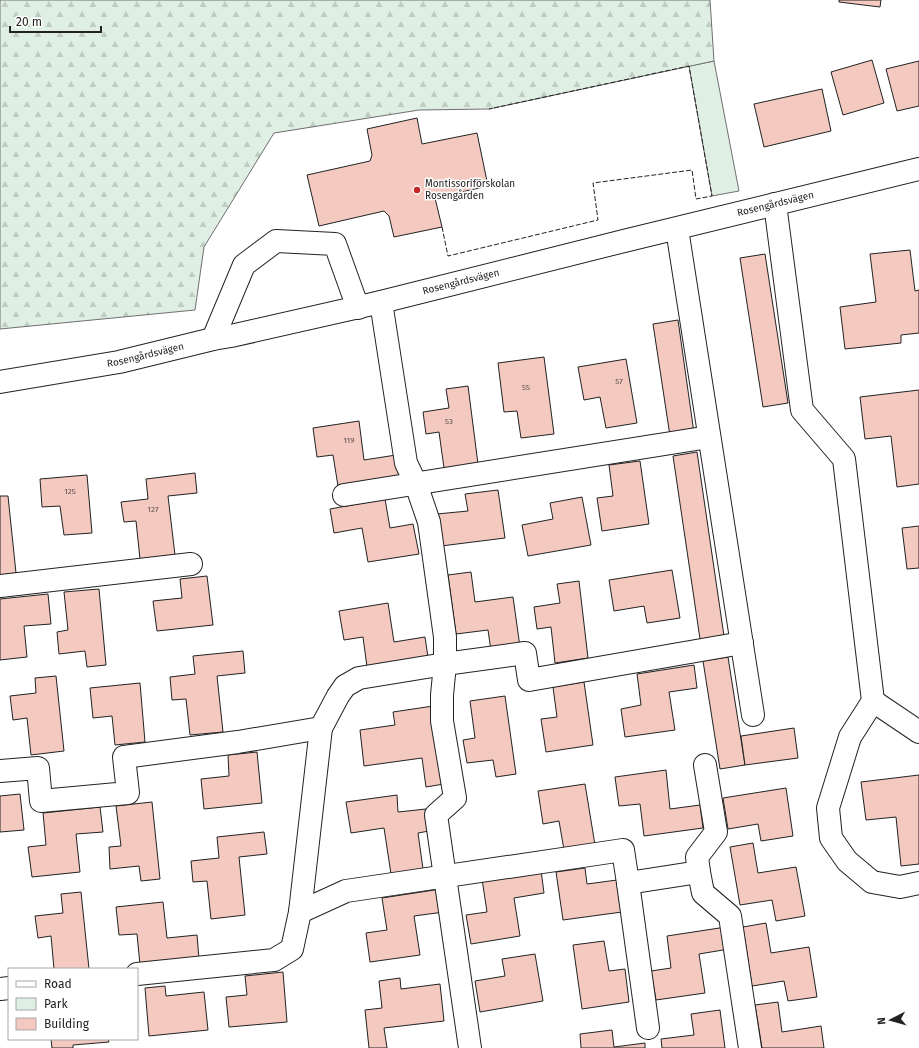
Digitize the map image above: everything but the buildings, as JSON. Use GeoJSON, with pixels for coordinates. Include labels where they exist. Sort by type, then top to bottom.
{"type":"FeatureCollection","features":[{"type":"Feature","properties":{"kind":"street","name":"Rosengårdsvägen"},"geometry":{"type":"LineString","coordinates":[[0,382],[119,362],[213,339],[358,308],[919,169]]}},
{"type":"Feature","properties":{"kind":"street"},"geometry":{"type":"LineString","coordinates":[[775,204],[802,410],[844,458],[873,701],[850,737],[828,808],[831,838],[847,861],[872,882],[900,887],[919,883]]}},
{"type":"Feature","properties":{"kind":"street"},"geometry":{"type":"LineString","coordinates":[[677,229],[753,715]]}},
{"type":"Feature","properties":{"kind":"street"},"geometry":{"type":"LineString","coordinates":[[213,339],[244,265],[276,241],[335,244],[358,308]]}},
{"type":"Feature","properties":{"kind":"street"},"geometry":{"type":"LineString","coordinates":[[381,302],[406,463],[416,484],[429,522],[445,637],[442,721],[455,798],[436,815],[470,1048]]}},
{"type":"Feature","properties":{"kind":"street"},"geometry":{"type":"LineString","coordinates":[[344,495],[710,437]]}},
{"type":"Feature","properties":{"kind":"street"},"geometry":{"type":"LineString","coordinates":[[0,586],[191,564]]}},
{"type":"Feature","properties":{"kind":"street"},"geometry":{"type":"LineString","coordinates":[[138,974],[274,960],[292,949],[300,912],[321,728],[345,686],[359,678],[525,653],[529,680],[742,642]]}},
{"type":"Feature","properties":{"kind":"street"},"geometry":{"type":"LineString","coordinates":[[873,701],[919,732]]}},
{"type":"Feature","properties":{"kind":"street"},"geometry":{"type":"LineString","coordinates":[[0,771],[38,768],[41,801],[128,793],[124,757],[238,742],[321,728]]}},
{"type":"Feature","properties":{"kind":"street"},"geometry":{"type":"LineString","coordinates":[[705,765],[716,832],[697,857],[699,872],[703,893],[730,916],[750,1048]]}},
{"type":"Feature","properties":{"kind":"street"},"geometry":{"type":"LineString","coordinates":[[300,912],[346,891],[623,850],[648,1028]]}},
{"type":"Feature","properties":{"kind":"street"},"geometry":{"type":"LineString","coordinates":[[628,883],[699,872]]}},
{"type":"Feature","properties":{"kind":"green space"},"geometry":{"type":"Polygon","coordinates":[[[0,0],[710,0],[714,61],[489,109],[419,110],[274,133],[204,247],[195,310],[0,329],[0,0]]]}},
{"type":"Feature","properties":{"kind":"green space"},"geometry":{"type":"Polygon","coordinates":[[[714,61],[739,191],[712,196],[689,66],[714,61]]]}},
{"type":"Feature","properties":{"kind":"fence"},"geometry":{"type":"LineString","coordinates":[[442,227],[448,256],[598,220],[593,183],[692,170],[696,199],[712,196],[689,66],[489,109]]}},
{"type":"Feature","properties":{"kind":"place","name":"Montissoriförskolan Rosengården"},"geometry":{"type":"Point","coordinates":[417,190]}}]}
